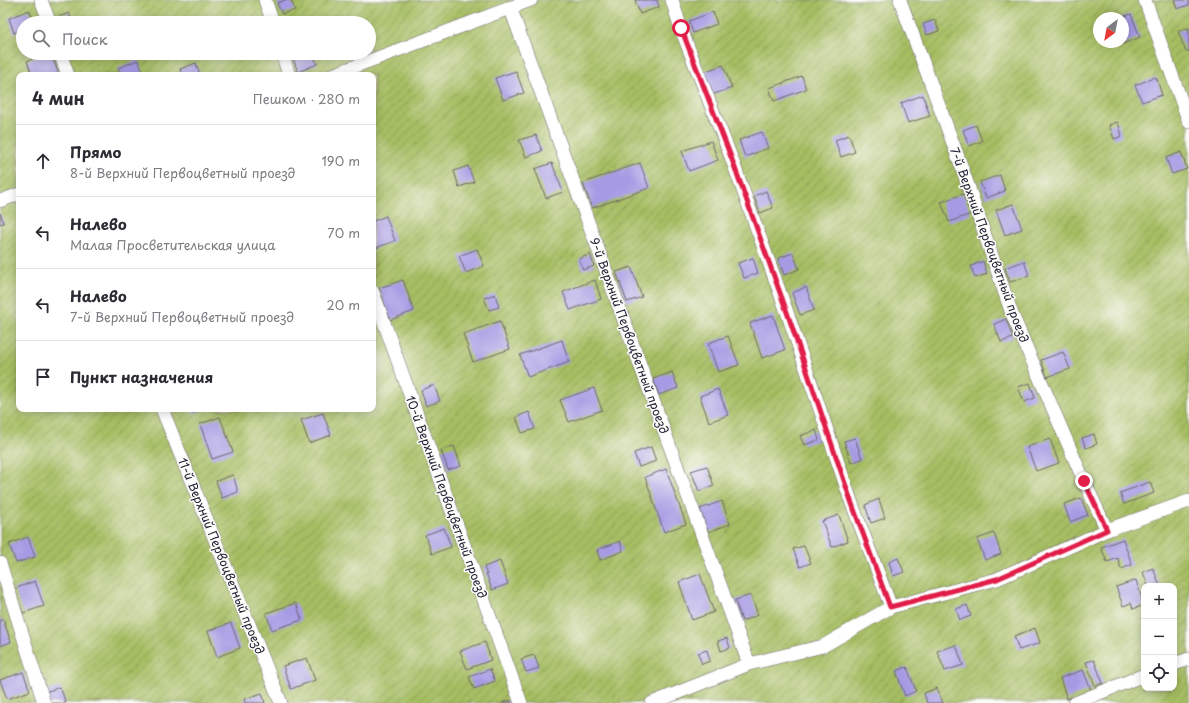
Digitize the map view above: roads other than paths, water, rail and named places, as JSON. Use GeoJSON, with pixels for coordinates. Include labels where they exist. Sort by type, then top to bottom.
{"type":"FeatureCollection","features":[{"type":"Feature","properties":{"kind":"lane"},"geometry":{"type":"LineString","coordinates":[[42,0],[48,16]]}},
{"type":"Feature","properties":{"kind":"lane"},"geometry":{"type":"LineString","coordinates":[[265,0],[271,16]]}},
{"type":"Feature","properties":{"kind":"lane"},"geometry":{"type":"LineString","coordinates":[[376,57],[502,6],[531,0]]}},
{"type":"Feature","properties":{"kind":"lane"},"geometry":{"type":"LineString","coordinates":[[672,0],[681,28],[731,157],[788,315],[851,501],[890,607]]}},
{"type":"Feature","properties":{"kind":"lane","name":"7-й Верхний Первоцветный проезд"},"geometry":{"type":"LineString","coordinates":[[900,0],[961,165],[1012,314],[1084,481],[1107,530]]}},
{"type":"Feature","properties":{"kind":"lane"},"geometry":{"type":"LineString","coordinates":[[1145,0],[1189,122]]}},
{"type":"Feature","properties":{"kind":"lane","name":"9-й Верхний Первоцветный проезд"},"geometry":{"type":"LineString","coordinates":[[502,6],[748,664]]}},
{"type":"Feature","properties":{"kind":"lane"},"geometry":{"type":"LineString","coordinates":[[63,60],[67,72]]}},
{"type":"Feature","properties":{"kind":"lane"},"geometry":{"type":"LineString","coordinates":[[284,60],[288,72]]}},
{"type":"Feature","properties":{"kind":"lane"},"geometry":{"type":"LineString","coordinates":[[339,72],[369,60]]}},
{"type":"Feature","properties":{"kind":"lane"},"geometry":{"type":"LineString","coordinates":[[0,201],[16,195]]}},
{"type":"Feature","properties":{"kind":"lane","name":"10-й Верхний Первоцветный проезд"},"geometry":{"type":"LineString","coordinates":[[376,300],[521,703]]}},
{"type":"Feature","properties":{"kind":"lane","name":"11-й Верхний Первоцветный проезд"},"geometry":{"type":"LineString","coordinates":[[163,412],[281,703]]}},
{"type":"Feature","properties":{"kind":"lane"},"geometry":{"type":"LineString","coordinates":[[652,703],[748,664],[823,646],[890,607],[997,579],[1107,530],[1189,501]]}},
{"type":"Feature","properties":{"kind":"lane"},"geometry":{"type":"LineString","coordinates":[[0,563],[44,703]]}},
{"type":"Feature","properties":{"kind":"lane"},"geometry":{"type":"LineString","coordinates":[[1177,663],[1189,659]]}},
{"type":"Feature","properties":{"kind":"lane"},"geometry":{"type":"LineString","coordinates":[[1075,703],[1141,676]]}}]}
